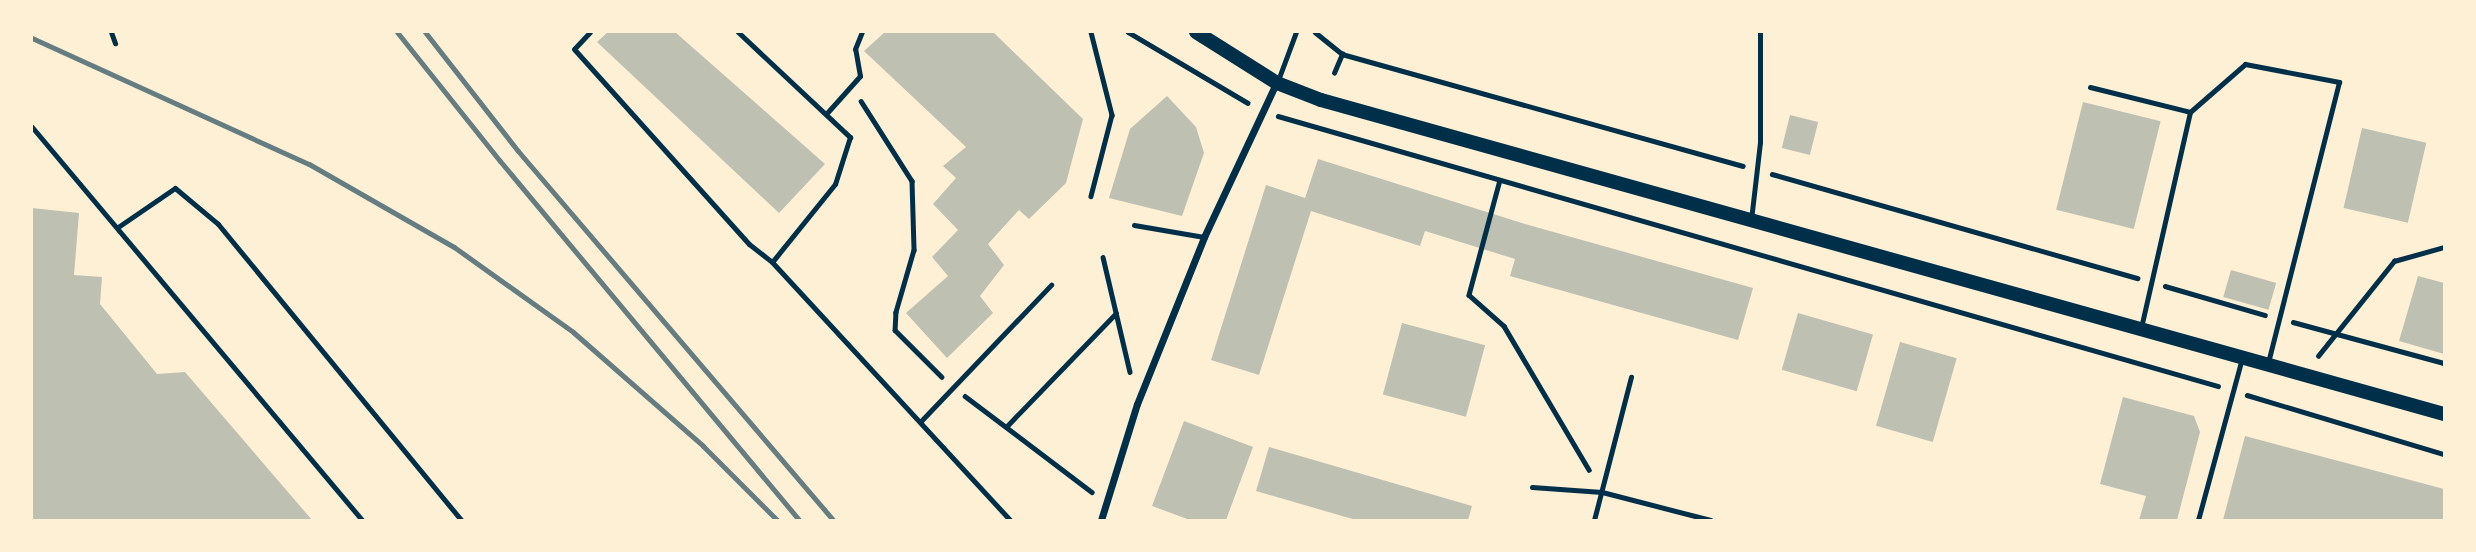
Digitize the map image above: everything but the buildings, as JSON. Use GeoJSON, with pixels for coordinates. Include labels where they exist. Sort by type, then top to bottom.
{"type":"FeatureCollection","features":[{"type":"Feature","properties":{"kind":"main road"},"geometry":{"type":"LineString","coordinates":[[1196,32],[1277,83],[1321,100],[2445,414]]}},
{"type":"Feature","properties":{"kind":"street"},"geometry":{"type":"LineString","coordinates":[[1101,520],[1137,404],[1204,237],[1277,83]]}},
{"type":"Feature","properties":{"kind":"lane"},"geometry":{"type":"LineString","coordinates":[[111,32],[115,43]]}},
{"type":"Feature","properties":{"kind":"lane"},"geometry":{"type":"LineString","coordinates":[[590,32],[574,49],[749,244],[772,262],[1010,520]]}},
{"type":"Feature","properties":{"kind":"lane"},"geometry":{"type":"LineString","coordinates":[[738,32],[850,137],[835,184],[772,262]]}},
{"type":"Feature","properties":{"kind":"lane"},"geometry":{"type":"LineString","coordinates":[[826,114],[860,76],[855,49],[862,32]]}},
{"type":"Feature","properties":{"kind":"lane"},"geometry":{"type":"LineString","coordinates":[[1277,83],[1296,32]]}},
{"type":"Feature","properties":{"kind":"lane"},"geometry":{"type":"LineString","coordinates":[[1751,220],[1760,142],[1760,32]]}},
{"type":"Feature","properties":{"kind":"lane"},"geometry":{"type":"LineString","coordinates":[[2140,330],[2190,112],[2245,64],[2339,82],[2267,365]]}},
{"type":"Feature","properties":{"kind":"lane"},"geometry":{"type":"LineString","coordinates":[[2090,88],[2190,112]]}},
{"type":"Feature","properties":{"kind":"lane"},"geometry":{"type":"LineString","coordinates":[[32,127],[362,520]]}},
{"type":"Feature","properties":{"kind":"lane"},"geometry":{"type":"LineString","coordinates":[[118,227],[175,188],[218,224],[461,520]]}},
{"type":"Feature","properties":{"kind":"lane"},"geometry":{"type":"LineString","coordinates":[[1135,225],[1204,237]]}},
{"type":"Feature","properties":{"kind":"lane"},"geometry":{"type":"LineString","coordinates":[[920,422],[1051,285]]}},
{"type":"Feature","properties":{"kind":"lane"},"geometry":{"type":"LineString","coordinates":[[2198,520],[2242,358]]}},
{"type":"Feature","properties":{"kind":"lane"},"geometry":{"type":"LineString","coordinates":[[1594,520],[1631,377]]}},
{"type":"Feature","properties":{"kind":"lane"},"geometry":{"type":"LineString","coordinates":[[1532,487],[1602,492],[1710,520]]}},
{"type":"Feature","properties":{"kind":"path"},"geometry":{"type":"LineString","coordinates":[[1091,32],[1112,115],[1091,196]]}},
{"type":"Feature","properties":{"kind":"path"},"geometry":{"type":"LineString","coordinates":[[1128,32],[1263,112],[2445,454]]}},
{"type":"Feature","properties":{"kind":"path"},"geometry":{"type":"LineString","coordinates":[[1315,32],[1342,54],[1757,169],[2279,319],[2445,363]]}},
{"type":"Feature","properties":{"kind":"path"},"geometry":{"type":"LineString","coordinates":[[1334,73],[1342,54]]}},
{"type":"Feature","properties":{"kind":"path"},"geometry":{"type":"LineString","coordinates":[[852,85],[912,181],[914,250],[896,312],[895,330],[953,387],[1106,503]]}},
{"type":"Feature","properties":{"kind":"path"},"geometry":{"type":"LineString","coordinates":[[1500,180],[1469,295],[1504,326],[1602,492]]}},
{"type":"Feature","properties":{"kind":"path"},"geometry":{"type":"LineString","coordinates":[[2304,374],[2394,261],[2445,247]]}},
{"type":"Feature","properties":{"kind":"path"},"geometry":{"type":"LineString","coordinates":[[1103,257],[1137,404]]}},
{"type":"Feature","properties":{"kind":"path"},"geometry":{"type":"LineString","coordinates":[[1006,427],[1116,313]]}},
{"type":"Feature","properties":{"kind":"railway"},"geometry":{"type":"LineString","coordinates":[[397,32],[500,161],[799,520]]}},
{"type":"Feature","properties":{"kind":"railway"},"geometry":{"type":"LineString","coordinates":[[425,32],[518,151],[833,520]]}},
{"type":"Feature","properties":{"kind":"railway"},"geometry":{"type":"LineString","coordinates":[[32,38],[309,164],[454,247],[573,332],[703,446],[777,520]]}}]}
